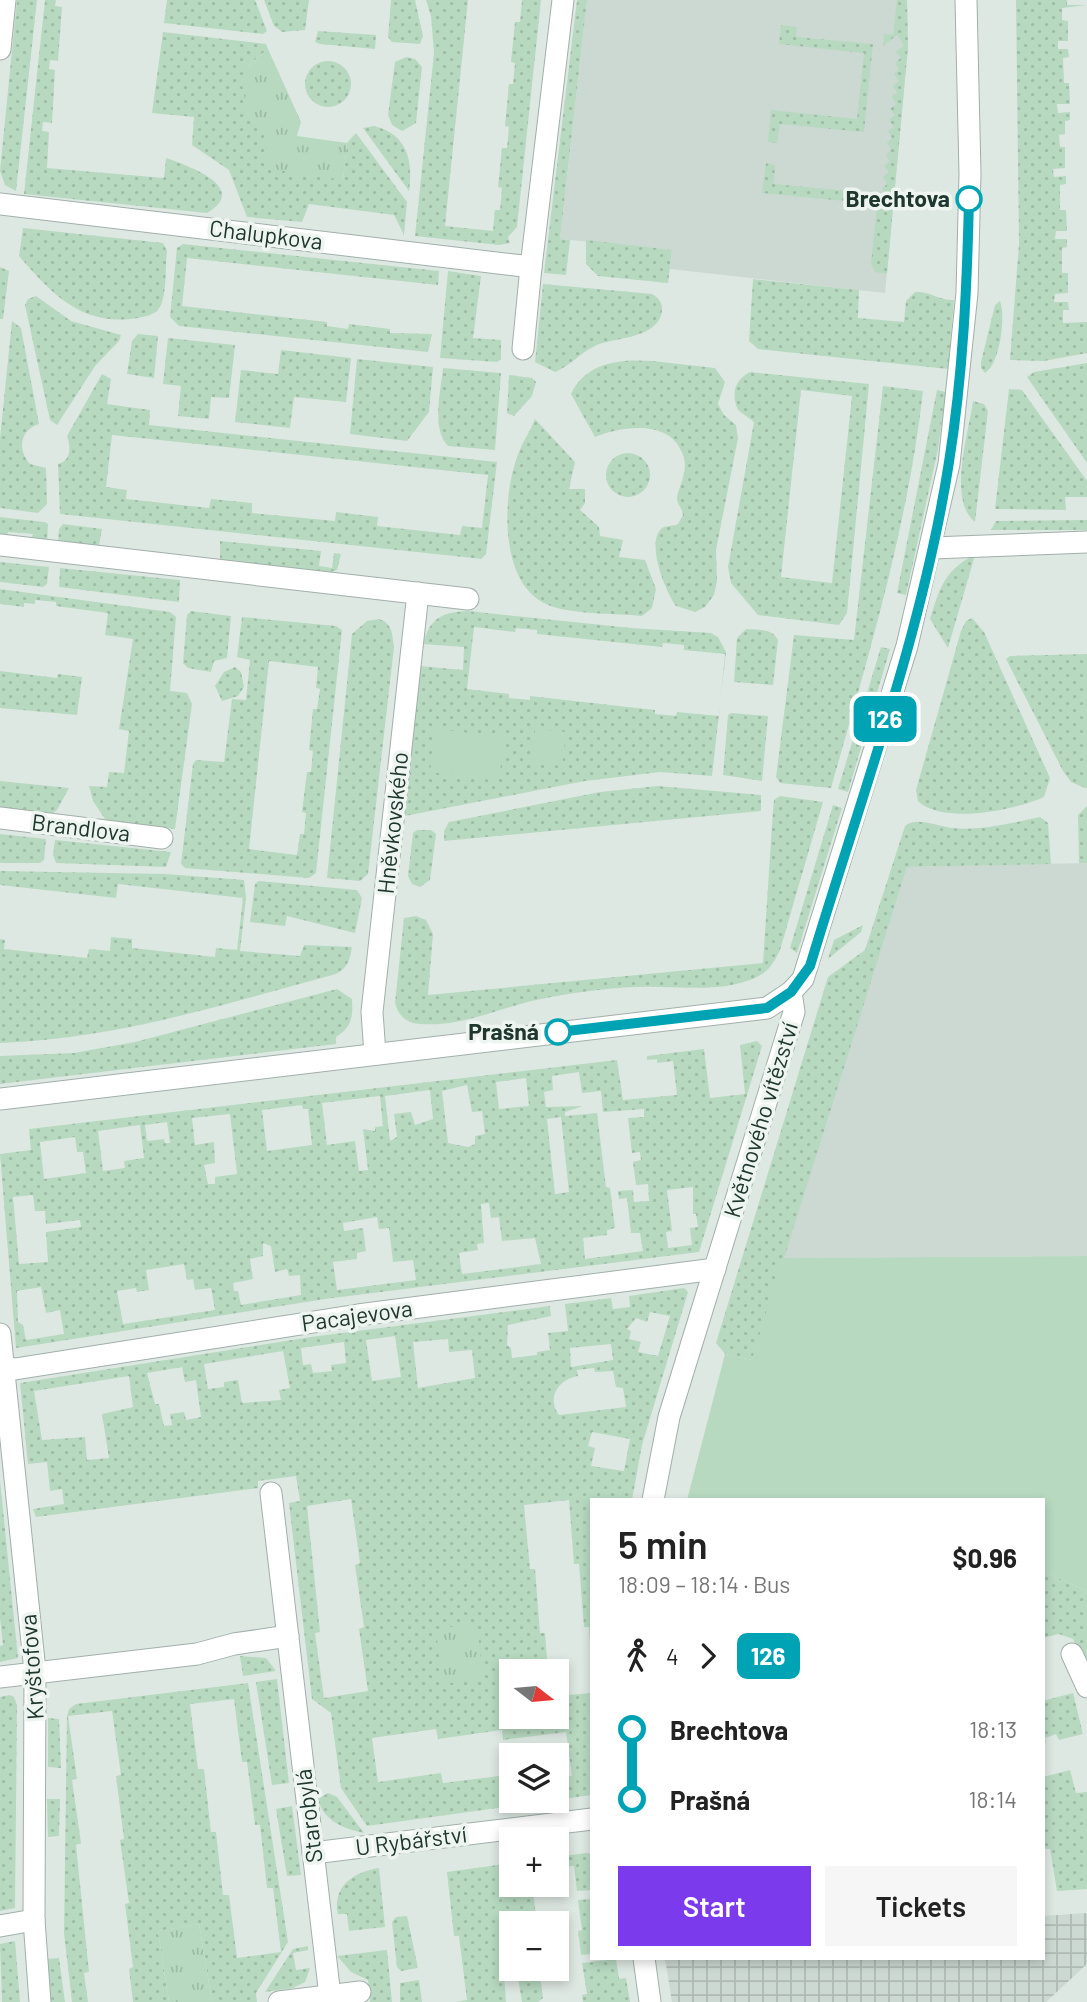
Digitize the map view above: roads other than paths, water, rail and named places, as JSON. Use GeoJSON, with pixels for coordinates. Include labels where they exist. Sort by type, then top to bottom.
{"type":"FeatureCollection","features":[{"type":"Feature","properties":{"kind":"street"},"geometry":{"type":"LineString","coordinates":[[0,49],[5,0]]}},
{"type":"Feature","properties":{"kind":"street"},"geometry":{"type":"LineString","coordinates":[[523,349],[564,0]]}},
{"type":"Feature","properties":{"kind":"street","name":"Květnového vítězství"},"geometry":{"type":"LineString","coordinates":[[653,1498],[669,1417],[794,1012],[791,992],[810,966],[907,646],[932,548],[949,464],[967,293],[970,174],[966,0]]}},
{"type":"Feature","properties":{"kind":"street","name":"Chalupkova"},"geometry":{"type":"LineString","coordinates":[[0,204],[531,267]]}},
{"type":"Feature","properties":{"kind":"street"},"geometry":{"type":"LineString","coordinates":[[932,548],[1087,542]]}},
{"type":"Feature","properties":{"kind":"street"},"geometry":{"type":"LineString","coordinates":[[0,545],[468,599]]}},
{"type":"Feature","properties":{"kind":"street","name":"Hněvkovského"},"geometry":{"type":"LineString","coordinates":[[375,1054],[372,1012],[418,593]]}},
{"type":"Feature","properties":{"kind":"street","name":"Brandlova"},"geometry":{"type":"LineString","coordinates":[[0,818],[162,838]]}},
{"type":"Feature","properties":{"kind":"street"},"geometry":{"type":"LineString","coordinates":[[0,1100],[767,1008],[791,992]]}},
{"type":"Feature","properties":{"kind":"street","name":"Pacajevova"},"geometry":{"type":"LineString","coordinates":[[1,1366],[15,1369],[358,1315],[715,1269]]}},
{"type":"Feature","properties":{"kind":"street","name":"Kryštofova"},"geometry":{"type":"LineString","coordinates":[[0,1334],[1,1366],[36,1671],[34,1920],[40,2002]]}},
{"type":"Feature","properties":{"kind":"street","name":"Starobylá"},"geometry":{"type":"LineString","coordinates":[[271,1493],[330,1996]]}},
{"type":"Feature","properties":{"kind":"street"},"geometry":{"type":"LineString","coordinates":[[0,1677],[197,1654],[234,1644],[288,1636]]}},
{"type":"Feature","properties":{"kind":"street"},"geometry":{"type":"LineString","coordinates":[[1072,1654],[1087,1687]]}},
{"type":"Feature","properties":{"kind":"street","name":"U Rybářství"},"geometry":{"type":"LineString","coordinates":[[313,1853],[590,1819]]}},
{"type":"Feature","properties":{"kind":"street"},"geometry":{"type":"LineString","coordinates":[[0,1926],[34,1920]]}},
{"type":"Feature","properties":{"kind":"street"},"geometry":{"type":"LineString","coordinates":[[644,1960],[650,2002]]}},
{"type":"Feature","properties":{"kind":"street"},"geometry":{"type":"LineString","coordinates":[[279,2002],[360,1992]]}},
{"type":"Feature","properties":{"kind":"place","name":"Brechtova"},"geometry":{"type":"Point","coordinates":[969,199]}},
{"type":"Feature","properties":{"kind":"place","name":"Prašná"},"geometry":{"type":"Point","coordinates":[558,1032]}}]}
